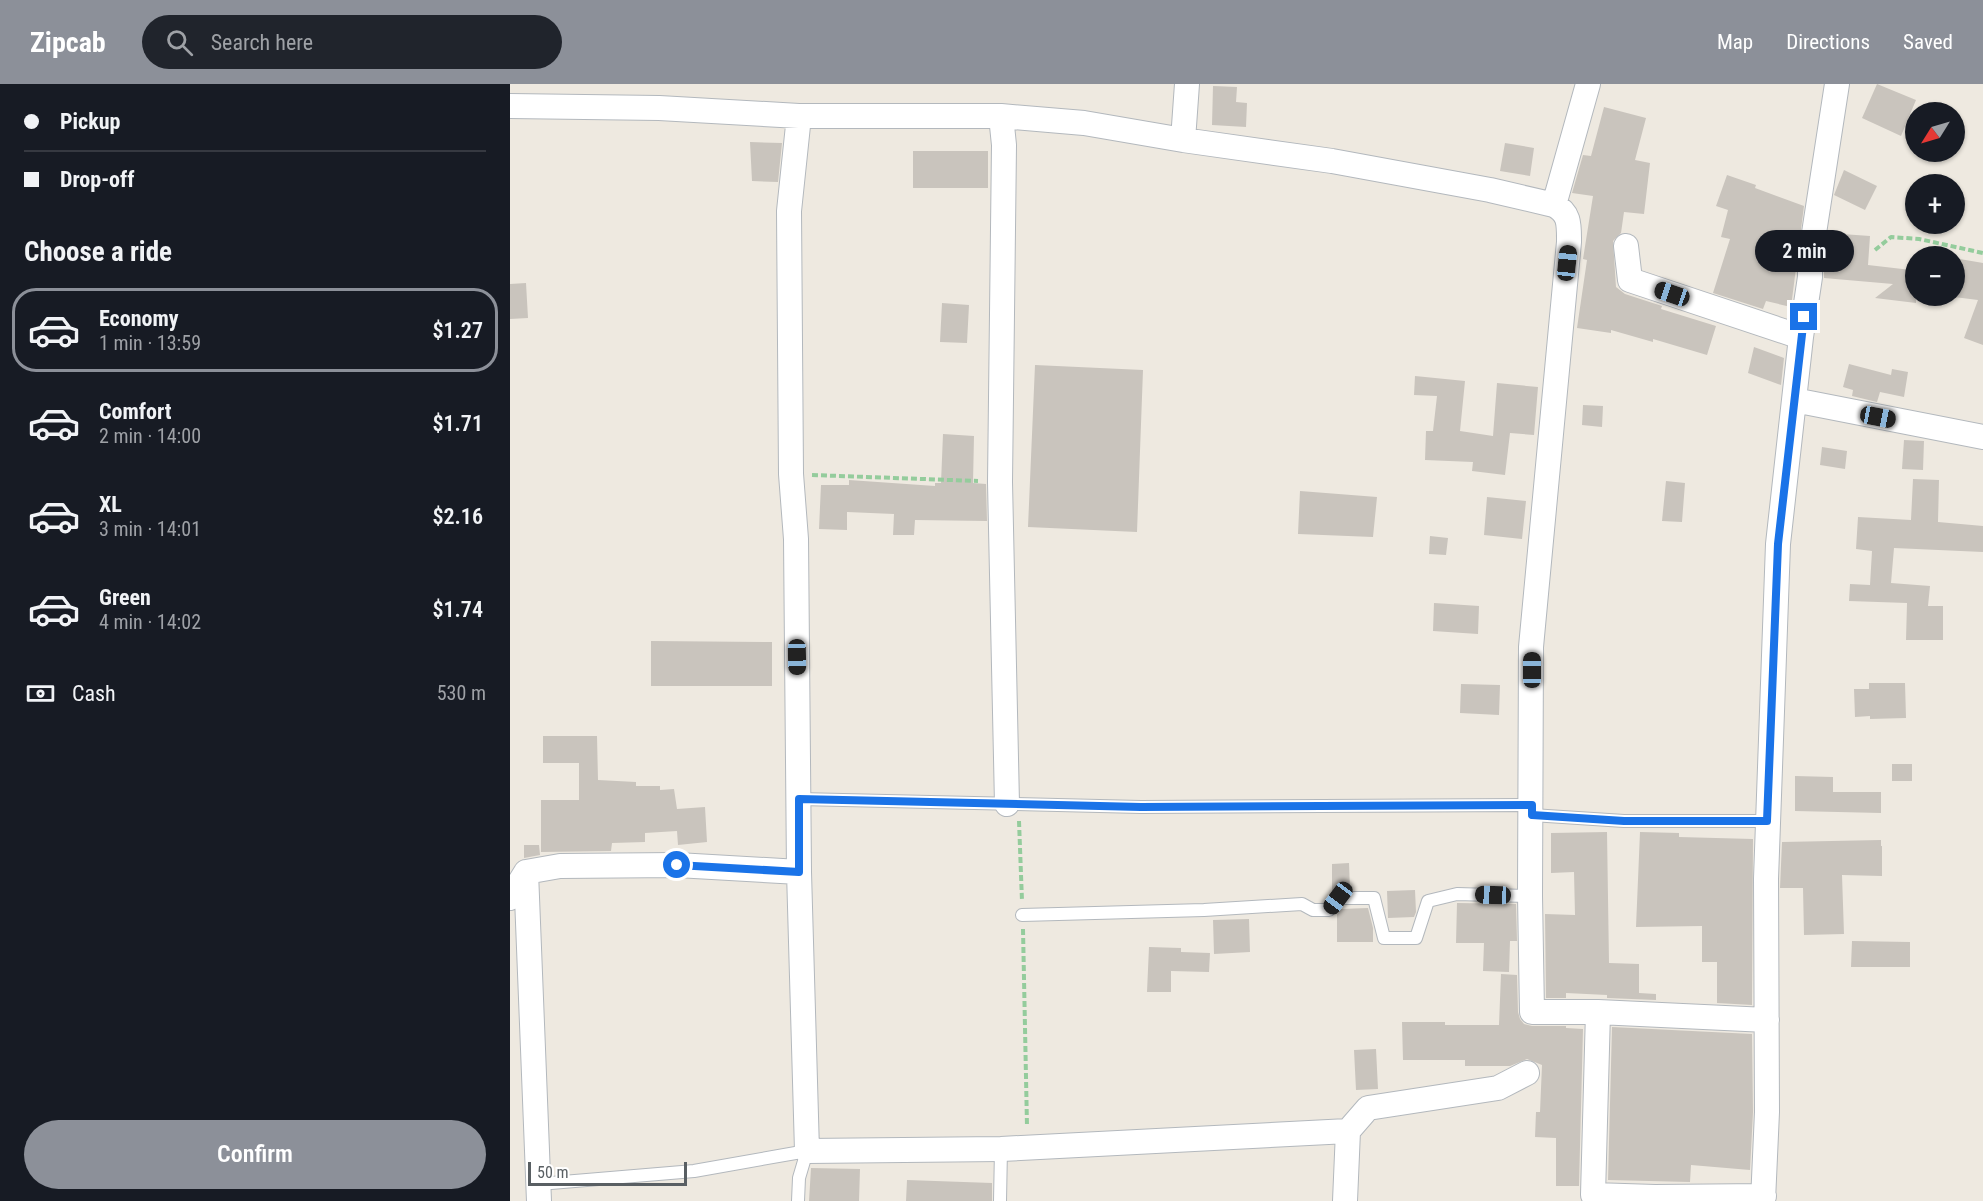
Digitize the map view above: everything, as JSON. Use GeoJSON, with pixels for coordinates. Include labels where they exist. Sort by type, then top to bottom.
{"type":"FeatureCollection","features":[{"type":"Feature","properties":{"kind":"street"},"geometry":{"type":"LineString","coordinates":[[1183,140],[1187,84]]}},
{"type":"Feature","properties":{"kind":"street"},"geometry":{"type":"LineString","coordinates":[[1554,205],[1588,84]]}},
{"type":"Feature","properties":{"kind":"street"},"geometry":{"type":"LineString","coordinates":[[1598,1012],[1593,1195],[1764,1199],[1767,1112],[1767,821],[1778,544],[1810,277],[1810,259],[1837,84]]}},
{"type":"Feature","properties":{"kind":"street"},"geometry":{"type":"LineString","coordinates":[[510,106],[659,108],[800,116],[1001,116],[1084,123],[1183,140],[1332,161],[1490,190],[1563,209],[1569,220],[1569,242],[1532,647],[1530,896],[1532,1012],[1598,1012],[1767,1020]]}},
{"type":"Feature","properties":{"kind":"street"},"geometry":{"type":"LineString","coordinates":[[800,116],[789,211],[791,474],[796,539],[799,872],[807,1151],[1001,1149],[1348,1131]]}},
{"type":"Feature","properties":{"kind":"street"},"geometry":{"type":"LineString","coordinates":[[1001,116],[1004,145],[1000,482],[1013,804]]}},
{"type":"Feature","properties":{"kind":"street"},"geometry":{"type":"LineString","coordinates":[[1626,246],[1630,280],[1801,337]]}},
{"type":"Feature","properties":{"kind":"street"},"geometry":{"type":"LineString","coordinates":[[1794,400],[1983,437]]}},
{"type":"Feature","properties":{"kind":"street"},"geometry":{"type":"LineString","coordinates":[[510,898],[526,872],[560,866],[653,865],[799,872]]}},
{"type":"Feature","properties":{"kind":"street"},"geometry":{"type":"LineString","coordinates":[[526,872],[539,1193]]}},
{"type":"Feature","properties":{"kind":"street"},"geometry":{"type":"LineString","coordinates":[[1345,1201],[1348,1131],[1368,1108],[1498,1088],[1527,1073]]}},
{"type":"Feature","properties":{"kind":"lane"},"geometry":{"type":"LineString","coordinates":[[799,799],[1141,807],[1532,810],[1624,821],[1767,821]]}},
{"type":"Feature","properties":{"kind":"lane"},"geometry":{"type":"LineString","coordinates":[[1022,915],[1204,910],[1302,904],[1313,910],[1329,910],[1338,898],[1374,897],[1384,938],[1416,938],[1428,901],[1457,894],[1530,896]]}},
{"type":"Feature","properties":{"kind":"lane"},"geometry":{"type":"LineString","coordinates":[[1000,1201],[1001,1149]]}},
{"type":"Feature","properties":{"kind":"lane"},"geometry":{"type":"LineString","coordinates":[[539,1193],[694,1171],[807,1151],[799,1178],[798,1201]]}},
{"type":"Feature","properties":{"kind":"path"},"geometry":{"type":"LineString","coordinates":[[1875,250],[1891,237],[1919,239],[1983,253]]}},
{"type":"Feature","properties":{"kind":"path"},"geometry":{"type":"LineString","coordinates":[[791,474],[1000,482]]}},
{"type":"Feature","properties":{"kind":"path"},"geometry":{"type":"LineString","coordinates":[[1013,804],[1022,915],[1028,1147]]}},
{"type":"Feature","properties":{"kind":"building"},"geometry":{"type":"Polygon","coordinates":[[[1877,84],[1916,100],[1915,102],[1905,102],[1905,126],[1901,136],[1862,118],[1877,84]]]}},
{"type":"Feature","properties":{"kind":"building"},"geometry":{"type":"Polygon","coordinates":[[[1213,86],[1237,87],[1236,102],[1247,103],[1246,127],[1212,125],[1213,86]]]}},
{"type":"Feature","properties":{"kind":"building"},"geometry":{"type":"Polygon","coordinates":[[[1604,107],[1646,118],[1635,160],[1650,163],[1644,214],[1624,212],[1621,233],[1613,241],[1616,287],[1625,294],[1662,306],[1661,309],[1716,326],[1707,355],[1653,339],[1653,342],[1611,330],[1611,333],[1577,328],[1587,260],[1583,259],[1593,196],[1572,193],[1583,155],[1591,156],[1604,107]]]}},
{"type":"Feature","properties":{"kind":"building"},"geometry":{"type":"Polygon","coordinates":[[[750,142],[782,143],[778,182],[752,181],[750,142]]]}},
{"type":"Feature","properties":{"kind":"building"},"geometry":{"type":"Polygon","coordinates":[[[1505,143],[1534,148],[1530,176],[1500,171],[1505,143]]]}},
{"type":"Feature","properties":{"kind":"building"},"geometry":{"type":"Polygon","coordinates":[[[913,151],[988,151],[988,188],[913,188],[913,151]]]}},
{"type":"Feature","properties":{"kind":"building"},"geometry":{"type":"Polygon","coordinates":[[[1844,170],[1877,186],[1865,210],[1834,195],[1844,170]]]}},
{"type":"Feature","properties":{"kind":"building"},"geometry":{"type":"Polygon","coordinates":[[[1727,175],[1804,206],[1791,307],[1766,301],[1763,309],[1713,293],[1730,239],[1721,237],[1728,210],[1716,206],[1727,175]]]}},
{"type":"Feature","properties":{"kind":"building"},"geometry":{"type":"Polygon","coordinates":[[[1828,233],[1870,236],[1868,265],[1905,269],[1905,302],[1875,298],[1893,284],[1824,278],[1828,233]]]}},
{"type":"Feature","properties":{"kind":"building"},"geometry":{"type":"Polygon","coordinates":[[[1965,260],[1983,263],[1983,345],[1964,338],[1978,300],[1965,298],[1965,260]]]}},
{"type":"Feature","properties":{"kind":"building"},"geometry":{"type":"Polygon","coordinates":[[[526,283],[528,318],[510,319],[510,284],[526,283]]]}},
{"type":"Feature","properties":{"kind":"building"},"geometry":{"type":"Polygon","coordinates":[[[942,303],[969,305],[967,343],[940,342],[942,303]]]}},
{"type":"Feature","properties":{"kind":"building"},"geometry":{"type":"Polygon","coordinates":[[[1754,347],[1784,358],[1781,385],[1748,373],[1754,347]]]}},
{"type":"Feature","properties":{"kind":"building"},"geometry":{"type":"Polygon","coordinates":[[[1849,364],[1891,375],[1892,369],[1908,372],[1904,397],[1880,392],[1877,402],[1852,396],[1853,390],[1843,387],[1849,364]]]}},
{"type":"Feature","properties":{"kind":"building"},"geometry":{"type":"Polygon","coordinates":[[[1035,365],[1143,370],[1137,532],[1028,527],[1035,365]]]}},
{"type":"Feature","properties":{"kind":"building"},"geometry":{"type":"Polygon","coordinates":[[[1415,376],[1465,381],[1460,431],[1493,436],[1497,383],[1538,387],[1534,435],[1510,433],[1505,475],[1472,471],[1473,462],[1425,460],[1426,431],[1433,431],[1437,396],[1414,395],[1415,376]]]}},
{"type":"Feature","properties":{"kind":"building"},"geometry":{"type":"Polygon","coordinates":[[[1583,405],[1603,406],[1602,427],[1582,425],[1583,405]]]}},
{"type":"Feature","properties":{"kind":"building"},"geometry":{"type":"Polygon","coordinates":[[[943,434],[974,436],[973,483],[986,484],[987,521],[915,520],[914,535],[893,535],[894,514],[847,512],[847,530],[819,529],[821,485],[849,485],[849,480],[935,486],[935,483],[941,483],[943,434]]]}},
{"type":"Feature","properties":{"kind":"building"},"geometry":{"type":"Polygon","coordinates":[[[1904,440],[1924,441],[1923,470],[1902,469],[1904,440]]]}},
{"type":"Feature","properties":{"kind":"building"},"geometry":{"type":"Polygon","coordinates":[[[1822,447],[1847,451],[1845,469],[1820,465],[1822,447]]]}},
{"type":"Feature","properties":{"kind":"building"},"geometry":{"type":"Polygon","coordinates":[[[1913,479],[1939,480],[1938,522],[1983,526],[1983,552],[1894,548],[1891,583],[1930,586],[1928,606],[1943,606],[1943,640],[1906,640],[1907,603],[1849,601],[1850,584],[1870,585],[1872,551],[1856,549],[1858,517],[1911,520],[1913,479]]]}},
{"type":"Feature","properties":{"kind":"building"},"geometry":{"type":"Polygon","coordinates":[[[1666,481],[1685,483],[1682,522],[1662,521],[1666,481]]]}},
{"type":"Feature","properties":{"kind":"building"},"geometry":{"type":"Polygon","coordinates":[[[1300,491],[1377,497],[1373,537],[1298,534],[1300,491]]]}},
{"type":"Feature","properties":{"kind":"building"},"geometry":{"type":"Polygon","coordinates":[[[1487,497],[1526,501],[1522,539],[1484,535],[1487,497]]]}},
{"type":"Feature","properties":{"kind":"building"},"geometry":{"type":"Polygon","coordinates":[[[1430,536],[1448,538],[1446,555],[1429,554],[1430,536]]]}},
{"type":"Feature","properties":{"kind":"building"},"geometry":{"type":"Polygon","coordinates":[[[1434,603],[1479,606],[1478,634],[1433,631],[1434,603]]]}},
{"type":"Feature","properties":{"kind":"building"},"geometry":{"type":"Polygon","coordinates":[[[651,641],[772,642],[772,686],[651,686],[651,641]]]}},
{"type":"Feature","properties":{"kind":"building"},"geometry":{"type":"Polygon","coordinates":[[[1869,683],[1905,683],[1906,718],[1855,717],[1854,689],[1869,689],[1869,683]]]}},
{"type":"Feature","properties":{"kind":"building"},"geometry":{"type":"Polygon","coordinates":[[[1461,684],[1500,685],[1499,715],[1460,713],[1461,684]]]}},
{"type":"Feature","properties":{"kind":"building"},"geometry":{"type":"Polygon","coordinates":[[[543,736],[597,736],[598,780],[636,782],[636,786],[660,786],[660,790],[674,789],[677,809],[705,807],[707,842],[678,845],[677,831],[645,833],[645,842],[612,843],[611,851],[541,852],[541,800],[579,800],[579,763],[543,763],[543,736]]]}},
{"type":"Feature","properties":{"kind":"building"},"geometry":{"type":"Polygon","coordinates":[[[1892,764],[1912,764],[1912,781],[1892,781],[1892,764]]]}},
{"type":"Feature","properties":{"kind":"building"},"geometry":{"type":"Polygon","coordinates":[[[1795,776],[1833,777],[1833,792],[1881,792],[1881,813],[1795,811],[1795,776]]]}},
{"type":"Feature","properties":{"kind":"building"},"geometry":{"type":"Polygon","coordinates":[[[1607,832],[1609,963],[1639,964],[1639,993],[1656,994],[1656,1000],[1607,998],[1607,995],[1566,993],[1566,998],[1546,998],[1545,914],[1575,915],[1574,872],[1551,873],[1551,833],[1607,832]]]}},
{"type":"Feature","properties":{"kind":"building"},"geometry":{"type":"Polygon","coordinates":[[[1640,832],[1679,833],[1679,837],[1753,839],[1752,1005],[1717,1003],[1717,962],[1702,962],[1702,926],[1636,927],[1640,832]]]}},
{"type":"Feature","properties":{"kind":"building"},"geometry":{"type":"Polygon","coordinates":[[[1881,840],[1882,876],[1842,875],[1844,934],[1804,935],[1803,888],[1780,888],[1782,842],[1881,840]]]}},
{"type":"Feature","properties":{"kind":"building"},"geometry":{"type":"Polygon","coordinates":[[[524,845],[539,845],[540,855],[524,858],[524,845]]]}},
{"type":"Feature","properties":{"kind":"building"},"geometry":{"type":"Polygon","coordinates":[[[1349,863],[1350,890],[1332,892],[1332,864],[1349,863]]]}},
{"type":"Feature","properties":{"kind":"building"},"geometry":{"type":"Polygon","coordinates":[[[1415,890],[1416,912],[1414,917],[1388,918],[1387,891],[1415,890]]]}},
{"type":"Feature","properties":{"kind":"building"},"geometry":{"type":"Polygon","coordinates":[[[1457,903],[1516,904],[1517,941],[1510,941],[1509,972],[1483,971],[1484,943],[1456,943],[1457,903]]]}},
{"type":"Feature","properties":{"kind":"building"},"geometry":{"type":"Polygon","coordinates":[[[1368,908],[1373,928],[1373,942],[1337,942],[1337,914],[1340,909],[1368,908]]]}},
{"type":"Feature","properties":{"kind":"building"},"geometry":{"type":"Polygon","coordinates":[[[1249,919],[1250,952],[1214,954],[1213,920],[1249,919]]]}},
{"type":"Feature","properties":{"kind":"building"},"geometry":{"type":"Polygon","coordinates":[[[1852,941],[1910,942],[1910,967],[1851,967],[1852,941]]]}},
{"type":"Feature","properties":{"kind":"building"},"geometry":{"type":"Polygon","coordinates":[[[1149,947],[1181,948],[1181,952],[1210,953],[1209,972],[1171,971],[1171,992],[1147,992],[1149,947]]]}},
{"type":"Feature","properties":{"kind":"building"},"geometry":{"type":"Polygon","coordinates":[[[1501,974],[1517,975],[1518,1012],[1524,1024],[1583,1029],[1579,1186],[1556,1186],[1556,1138],[1535,1137],[1536,1112],[1540,1112],[1542,1065],[1527,1059],[1510,1066],[1465,1066],[1465,1060],[1403,1060],[1402,1022],[1499,1025],[1501,974]]]}},
{"type":"Feature","properties":{"kind":"building"},"geometry":{"type":"Polygon","coordinates":[[[1612,1027],[1752,1034],[1753,1112],[1750,1170],[1691,1165],[1690,1182],[1608,1180],[1612,1027]]]}},
{"type":"Feature","properties":{"kind":"building"},"geometry":{"type":"Polygon","coordinates":[[[1376,1049],[1378,1089],[1356,1090],[1354,1050],[1376,1049]]]}},
{"type":"Feature","properties":{"kind":"building"},"geometry":{"type":"Polygon","coordinates":[[[811,1168],[860,1169],[859,1201],[809,1201],[811,1168]]]}},
{"type":"Feature","properties":{"kind":"building"},"geometry":{"type":"Polygon","coordinates":[[[907,1180],[992,1183],[992,1201],[906,1201],[907,1180]]]}},
{"type":"Feature","properties":{"kind":"route"},"geometry":{"type":"LineString","coordinates":[[677,865],[799,872],[799,799],[1141,807],[1532,805],[1532,815],[1555,817],[1624,821],[1767,821],[1778,544],[1804,317]]}}]}
